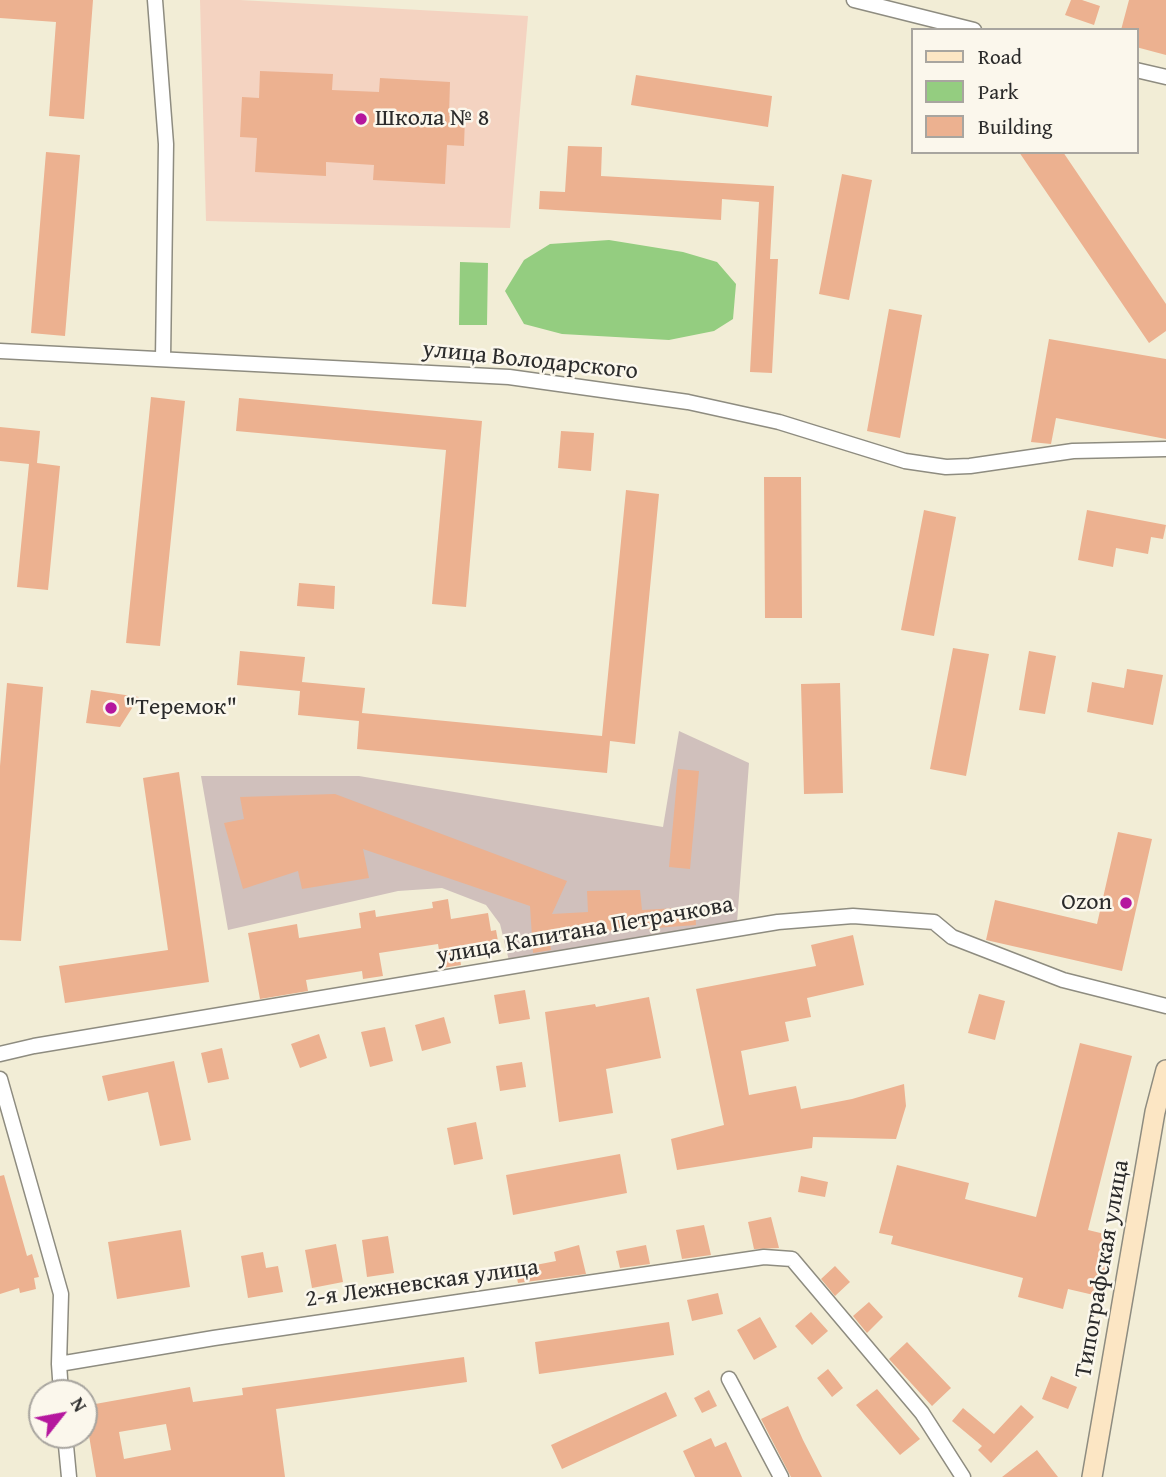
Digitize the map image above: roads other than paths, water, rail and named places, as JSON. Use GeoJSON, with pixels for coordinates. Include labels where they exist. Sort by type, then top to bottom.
{"type":"FeatureCollection","features":[{"type":"Feature","properties":{"kind":"street"},"geometry":{"type":"LineString","coordinates":[[155,0],[166,144],[163,359]]}},
{"type":"Feature","properties":{"kind":"street"},"geometry":{"type":"LineString","coordinates":[[854,0],[966,28]]}},
{"type":"Feature","properties":{"kind":"street"},"geometry":{"type":"LineString","coordinates":[[1138,70],[1166,77]]}},
{"type":"Feature","properties":{"kind":"street","name":"улица Володарского"},"geometry":{"type":"LineString","coordinates":[[0,351],[509,377],[688,402],[779,422],[905,461],[946,467],[1073,451],[1166,449]]}},
{"type":"Feature","properties":{"kind":"street","name":"улица Капитана Петрачкова"},"geometry":{"type":"LineString","coordinates":[[0,1054],[34,1046],[778,922],[853,916],[934,922],[952,937],[1063,980],[1166,1006]]}},
{"type":"Feature","properties":{"kind":"street","name":"Типографская улица"},"geometry":{"type":"LineString","coordinates":[[1092,1477],[1154,1112],[1166,1070]]}},
{"type":"Feature","properties":{"kind":"street"},"geometry":{"type":"LineString","coordinates":[[0,1079],[61,1294],[60,1379]]}},
{"type":"Feature","properties":{"kind":"street","name":"2-я Лежневская улица"},"geometry":{"type":"LineString","coordinates":[[59,1364],[228,1336],[750,1259],[792,1259],[922,1413],[962,1477]]}},
{"type":"Feature","properties":{"kind":"street"},"geometry":{"type":"LineString","coordinates":[[729,1379],[781,1477]]}},
{"type":"Feature","properties":{"kind":"street"},"geometry":{"type":"LineString","coordinates":[[66,1449],[69,1477]]}},
{"type":"Feature","properties":{"kind":"place","name":"Школа № 8"},"geometry":{"type":"Point","coordinates":[361,119]}},
{"type":"Feature","properties":{"kind":"place","name":"\"Теремок\""},"geometry":{"type":"Point","coordinates":[111,708]}},
{"type":"Feature","properties":{"kind":"place","name":"Ozon"},"geometry":{"type":"Point","coordinates":[1126,903]}}]}
